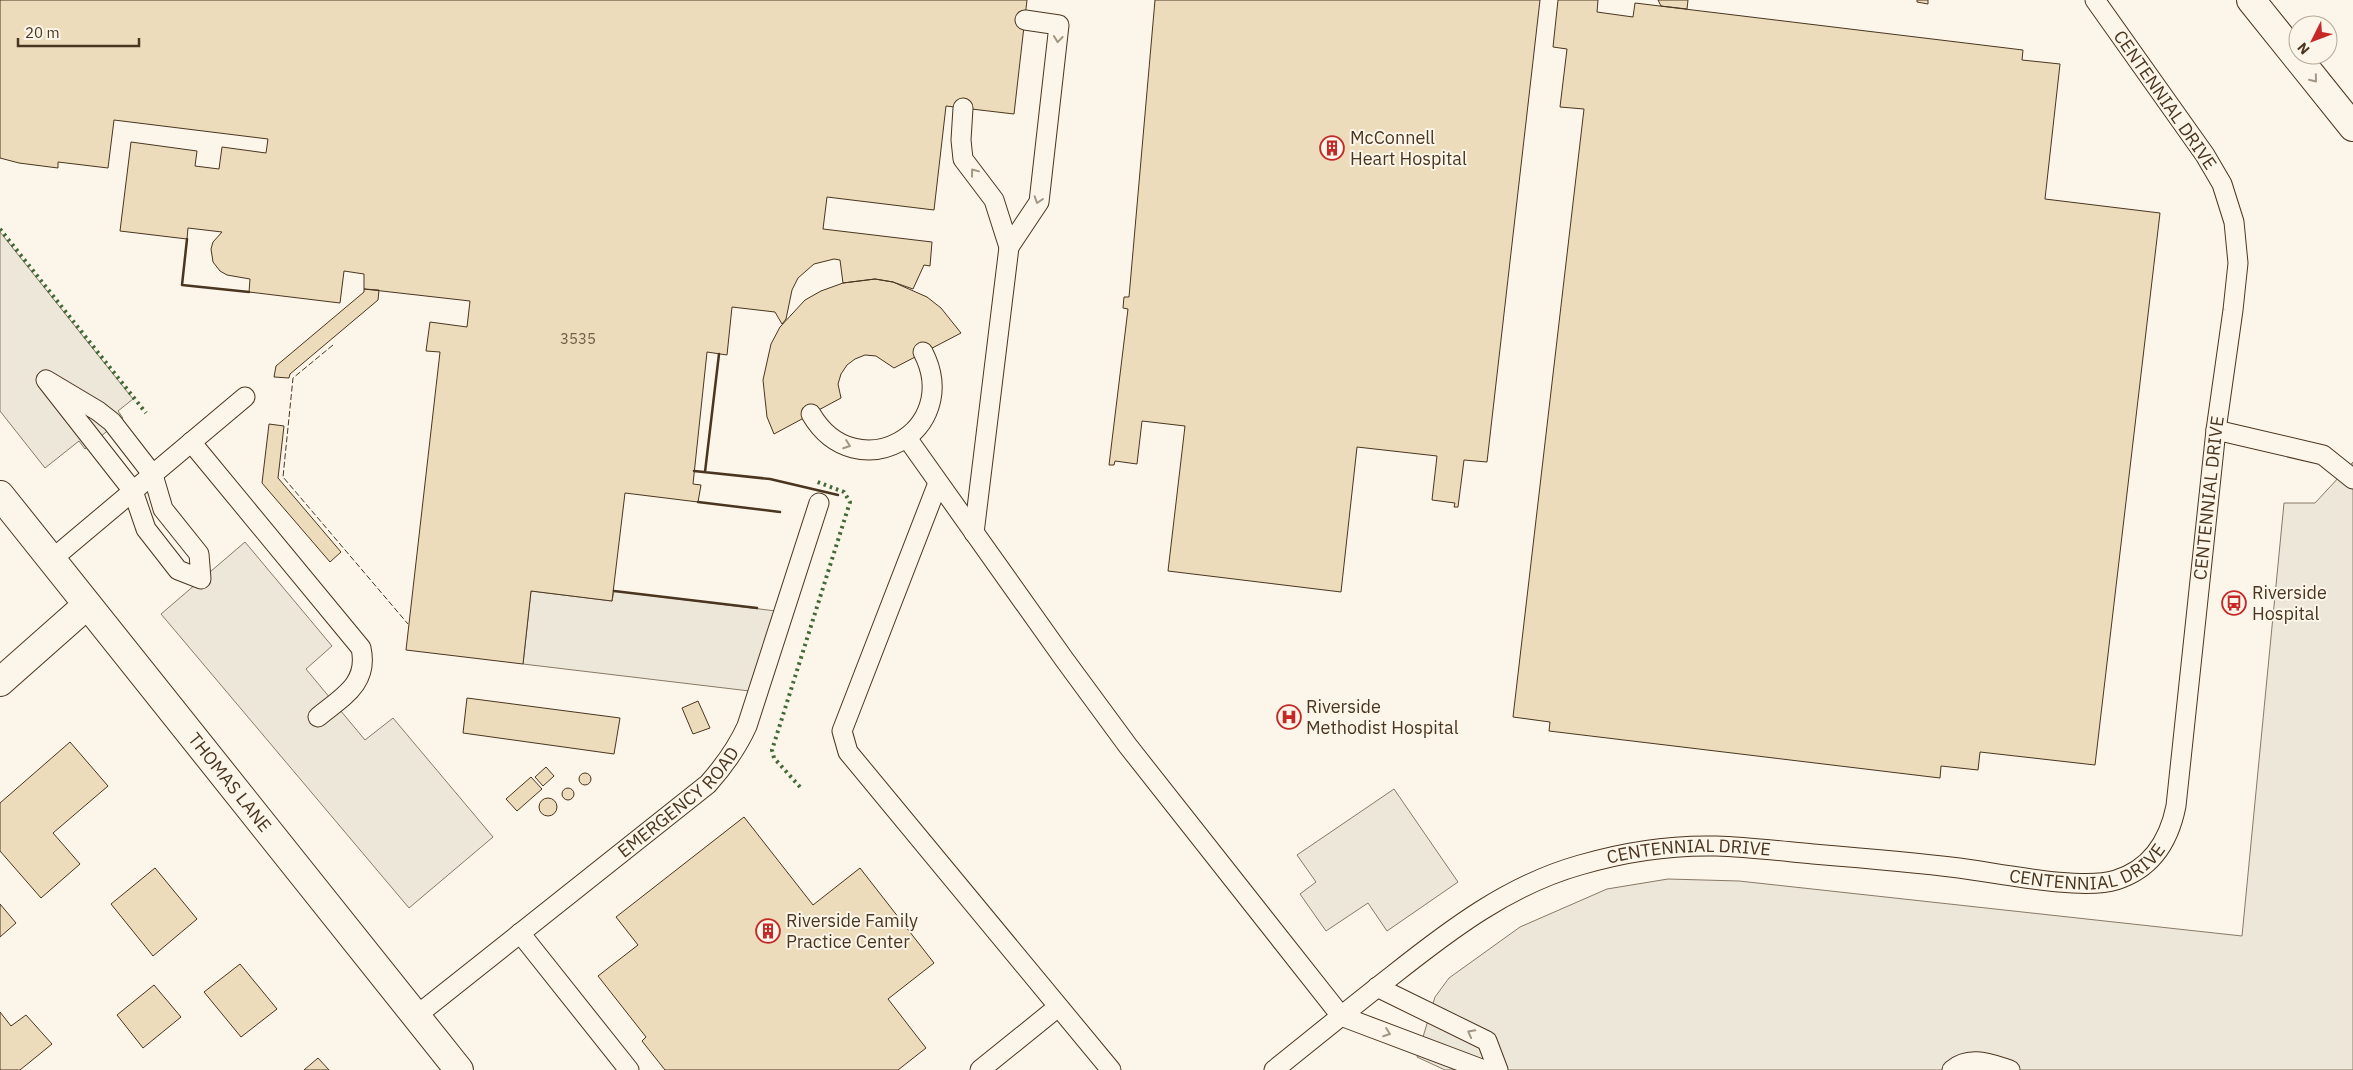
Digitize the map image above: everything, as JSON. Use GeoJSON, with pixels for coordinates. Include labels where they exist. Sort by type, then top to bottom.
{"type":"FeatureCollection","features":[{"type":"Feature","properties":{"kind":"street"},"geometry":{"type":"LineString","coordinates":[[2251,0],[2353,128]]}},
{"type":"Feature","properties":{"kind":"street","name":"THOMAS LANE"},"geometry":{"type":"LineString","coordinates":[[0,496],[459,1070]]}},
{"type":"Feature","properties":{"kind":"street"},"geometry":{"type":"LineString","coordinates":[[0,682],[88,605]]}},
{"type":"Feature","properties":{"kind":"lane","name":"CENTENNIAL DRIVE"},"geometry":{"type":"LineString","coordinates":[[1274,1070],[1460,923],[1512,892],[1547,876],[1579,865],[1668,848],[1717,846],[1938,865],[2088,884],[2109,882],[2134,872],[2153,858],[2164,843],[2173,822],[2176,806],[2216,430],[2238,262],[2234,222],[2222,184],[2206,155],[2095,0]]}},
{"type":"Feature","properties":{"kind":"lane"},"geometry":{"type":"LineString","coordinates":[[1009,247],[1039,202],[1059,25],[1025,20]]}},
{"type":"Feature","properties":{"kind":"lane"},"geometry":{"type":"LineString","coordinates":[[963,108],[961,140],[963,159],[994,200],[1009,247],[974,533]]}},
{"type":"Feature","properties":{"kind":"lane"},"geometry":{"type":"LineString","coordinates":[[811,414],[823,430],[848,447],[879,450],[907,438],[924,418],[933,393],[932,372],[923,352]]}},
{"type":"Feature","properties":{"kind":"lane"},"geometry":{"type":"LineString","coordinates":[[46,380],[108,419],[153,475],[163,509],[199,554],[201,579],[178,570],[146,529],[133,491],[46,380]]}},
{"type":"Feature","properties":{"kind":"lane"},"geometry":{"type":"LineString","coordinates":[[51,560],[245,398]]}},
{"type":"Feature","properties":{"kind":"lane"},"geometry":{"type":"LineString","coordinates":[[2216,430],[2324,455],[2353,479]]}},
{"type":"Feature","properties":{"kind":"lane"},"geometry":{"type":"LineString","coordinates":[[907,438],[1128,746],[1341,1016],[1484,1070]]}},
{"type":"Feature","properties":{"kind":"lane"},"geometry":{"type":"LineString","coordinates":[[191,442],[362,648],[365,663],[359,680],[318,717]]}},
{"type":"Feature","properties":{"kind":"lane"},"geometry":{"type":"LineString","coordinates":[[938,483],[842,731],[848,752],[1110,1070]]}},
{"type":"Feature","properties":{"kind":"lane","name":"EMERGENCY ROAD"},"geometry":{"type":"LineString","coordinates":[[416,1016],[708,784],[731,756],[748,726],[819,503]]}},
{"type":"Feature","properties":{"kind":"lane"},"geometry":{"type":"LineString","coordinates":[[520,933],[629,1070]]}},
{"type":"Feature","properties":{"kind":"lane"},"geometry":{"type":"LineString","coordinates":[[1377,987],[1487,1041],[1498,1070]]}},
{"type":"Feature","properties":{"kind":"lane"},"geometry":{"type":"LineString","coordinates":[[980,1070],[1058,1007]]}},
{"type":"Feature","properties":{"kind":"lane"},"geometry":{"type":"LineString","coordinates":[[1952,1070],[1961,1062],[1984,1062],[2010,1070]]}},
{"type":"Feature","properties":{"kind":"shaded area"},"geometry":{"type":"Polygon","coordinates":[[[0,232],[133,399],[118,411],[123,418],[94,442],[85,449],[79,441],[45,468],[0,411],[0,232]]]}},
{"type":"Feature","properties":{"kind":"shaded area"},"geometry":{"type":"Polygon","coordinates":[[[2353,462],[2353,1070],[1445,1070],[1417,1057],[1435,997],[1449,978],[1520,927],[1607,889],[1668,879],[1739,881],[2242,936],[2284,503],[2315,503],[2353,462]]]}},
{"type":"Feature","properties":{"kind":"shaded area"},"geometry":{"type":"Polygon","coordinates":[[[245,542],[332,646],[306,669],[365,740],[393,718],[493,837],[409,908],[161,614],[245,542]]]}},
{"type":"Feature","properties":{"kind":"shaded area"},"geometry":{"type":"Polygon","coordinates":[[[531,591],[612,601],[614,591],[784,612],[758,692],[523,664],[531,591]]]}},
{"type":"Feature","properties":{"kind":"shaded area"},"geometry":{"type":"Polygon","coordinates":[[[1394,789],[1458,882],[1387,931],[1368,903],[1326,931],[1300,894],[1316,882],[1297,855],[1394,789]]]}},
{"type":"Feature","properties":{"kind":"building"},"geometry":{"type":"Polygon","coordinates":[[[0,0],[1027,0],[1014,114],[946,106],[934,210],[827,197],[823,229],[932,242],[930,266],[924,265],[913,289],[893,282],[875,279],[843,283],[840,260],[834,259],[814,264],[798,278],[792,290],[786,319],[782,324],[775,312],[732,307],[727,355],[707,352],[693,484],[701,485],[698,502],[625,493],[612,601],[531,591],[523,664],[406,650],[440,352],[426,351],[430,322],[467,327],[470,301],[364,289],[364,274],[344,271],[340,303],[249,292],[250,279],[227,275],[220,271],[213,262],[211,249],[213,242],[222,232],[188,228],[187,239],[120,231],[131,142],[197,151],[195,166],[219,169],[222,147],[266,153],[268,139],[114,120],[108,168],[58,162],[58,168],[19,163],[0,158],[0,0]]]}},
{"type":"Feature","properties":{"kind":"building","name":"McConnell Heart Hospital"},"geometry":{"type":"Polygon","coordinates":[[[1155,0],[1540,0],[1487,462],[1464,460],[1458,507],[1454,507],[1455,503],[1432,500],[1437,456],[1357,447],[1341,592],[1168,571],[1185,426],[1142,421],[1137,464],[1115,461],[1114,465],[1109,465],[1128,309],[1123,308],[1124,297],[1129,297],[1155,0]]]}},
{"type":"Feature","properties":{"kind":"building"},"geometry":{"type":"Polygon","coordinates":[[[1558,0],[1598,0],[1597,12],[1633,17],[1635,3],[2023,50],[2022,60],[2060,64],[2045,199],[2160,213],[2095,765],[1980,752],[1978,770],[1941,766],[1940,778],[1549,731],[1550,722],[1513,717],[1584,109],[1560,107],[1567,49],[1553,47],[1558,0]]]}},
{"type":"Feature","properties":{"kind":"building"},"geometry":{"type":"Polygon","coordinates":[[[1658,0],[1688,0],[1687,9],[1661,6],[1658,0]]]}},
{"type":"Feature","properties":{"kind":"building"},"geometry":{"type":"Polygon","coordinates":[[[1917,0],[1928,0],[1928,4],[1917,2],[1917,0]]]}},
{"type":"Feature","properties":{"kind":"building"},"geometry":{"type":"Polygon","coordinates":[[[875,279],[893,282],[927,297],[941,308],[961,333],[894,368],[876,356],[865,355],[855,359],[847,365],[841,374],[838,384],[841,398],[774,434],[767,417],[763,380],[771,344],[780,327],[805,300],[821,291],[843,283],[875,279]]]}},
{"type":"Feature","properties":{"kind":"building"},"geometry":{"type":"Polygon","coordinates":[[[364,289],[379,290],[378,300],[290,374],[289,378],[274,377],[276,366],[364,292],[364,289]]]}},
{"type":"Feature","properties":{"kind":"building"},"geometry":{"type":"Polygon","coordinates":[[[269,424],[284,426],[278,478],[341,552],[330,562],[262,483],[269,424]]]}},
{"type":"Feature","properties":{"kind":"building"},"geometry":{"type":"Polygon","coordinates":[[[467,698],[620,718],[614,754],[463,733],[467,698]]]}},
{"type":"Feature","properties":{"kind":"building"},"geometry":{"type":"Polygon","coordinates":[[[698,701],[710,728],[693,734],[682,708],[698,701]]]}},
{"type":"Feature","properties":{"kind":"building"},"geometry":{"type":"Polygon","coordinates":[[[70,742],[108,786],[53,833],[80,864],[41,898],[0,851],[0,803],[70,742]]]}},
{"type":"Feature","properties":{"kind":"building"},"geometry":{"type":"Polygon","coordinates":[[[546,767],[554,776],[543,786],[535,777],[546,767]]]}},
{"type":"Feature","properties":{"kind":"building"},"geometry":{"type":"Polygon","coordinates":[[[583,773],[587,773],[591,779],[587,785],[583,785],[579,781],[579,777],[583,773]]]}},
{"type":"Feature","properties":{"kind":"building"},"geometry":{"type":"Polygon","coordinates":[[[531,777],[542,789],[517,811],[506,799],[531,777]]]}},
{"type":"Feature","properties":{"kind":"building"},"geometry":{"type":"Polygon","coordinates":[[[570,788],[573,789],[573,799],[566,800],[563,799],[562,792],[563,789],[570,788]]]}},
{"type":"Feature","properties":{"kind":"building"},"geometry":{"type":"Polygon","coordinates":[[[544,798],[552,798],[557,803],[555,814],[544,816],[539,811],[539,803],[544,798]]]}},
{"type":"Feature","properties":{"kind":"building","name":"Riverside Family Practice Center"},"geometry":{"type":"Polygon","coordinates":[[[744,817],[813,905],[860,868],[934,963],[888,999],[926,1048],[898,1070],[665,1070],[642,1041],[646,1037],[598,976],[638,945],[616,917],[744,817]]]}},
{"type":"Feature","properties":{"kind":"building"},"geometry":{"type":"Polygon","coordinates":[[[155,868],[197,919],[153,956],[111,904],[155,868]]]}},
{"type":"Feature","properties":{"kind":"building"},"geometry":{"type":"Polygon","coordinates":[[[0,904],[16,923],[0,937],[0,904]]]}},
{"type":"Feature","properties":{"kind":"building"},"geometry":{"type":"Polygon","coordinates":[[[240,964],[277,1009],[241,1037],[204,992],[240,964]]]}},
{"type":"Feature","properties":{"kind":"building"},"geometry":{"type":"Polygon","coordinates":[[[154,985],[181,1017],[143,1048],[117,1015],[154,985]]]}},
{"type":"Feature","properties":{"kind":"building"},"geometry":{"type":"Polygon","coordinates":[[[0,1012],[11,1026],[26,1015],[52,1044],[20,1070],[0,1070],[0,1012]]]}},
{"type":"Feature","properties":{"kind":"building"},"geometry":{"type":"Polygon","coordinates":[[[318,1058],[329,1070],[304,1070],[318,1058]]]}},
{"type":"Feature","properties":{"kind":"hedge"},"geometry":{"type":"LineString","coordinates":[[0,229],[146,413]]}},
{"type":"Feature","properties":{"kind":"hedge"},"geometry":{"type":"LineString","coordinates":[[800,787],[774,758],[772,750],[850,502],[844,492],[815,481]]}},
{"type":"Feature","properties":{"kind":"fence"},"geometry":{"type":"LineString","coordinates":[[333,345],[293,378],[283,477],[408,624]]}},
{"type":"Feature","properties":{"kind":"wall"},"geometry":{"type":"LineString","coordinates":[[187,239],[182,285],[249,292]]}},
{"type":"Feature","properties":{"kind":"wall"},"geometry":{"type":"LineString","coordinates":[[705,472],[719,354]]}},
{"type":"Feature","properties":{"kind":"wall"},"geometry":{"type":"LineString","coordinates":[[694,471],[770,479],[838,495]]}},
{"type":"Feature","properties":{"kind":"wall"},"geometry":{"type":"LineString","coordinates":[[698,502],[780,512]]}},
{"type":"Feature","properties":{"kind":"wall"},"geometry":{"type":"LineString","coordinates":[[614,591],[757,608]]}},
{"type":"Feature","properties":{"kind":"place","name":"McConnell Heart Hospital"},"geometry":{"type":"Point","coordinates":[1332,148]}},
{"type":"Feature","properties":{"kind":"place","name":"Riverside Hospital"},"geometry":{"type":"Point","coordinates":[2234,603]}},
{"type":"Feature","properties":{"kind":"place","name":"Riverside Methodist Hospital"},"geometry":{"type":"Point","coordinates":[1289,717]}},
{"type":"Feature","properties":{"kind":"place","name":"Riverside Family Practice Center"},"geometry":{"type":"Point","coordinates":[768,931]}}]}
